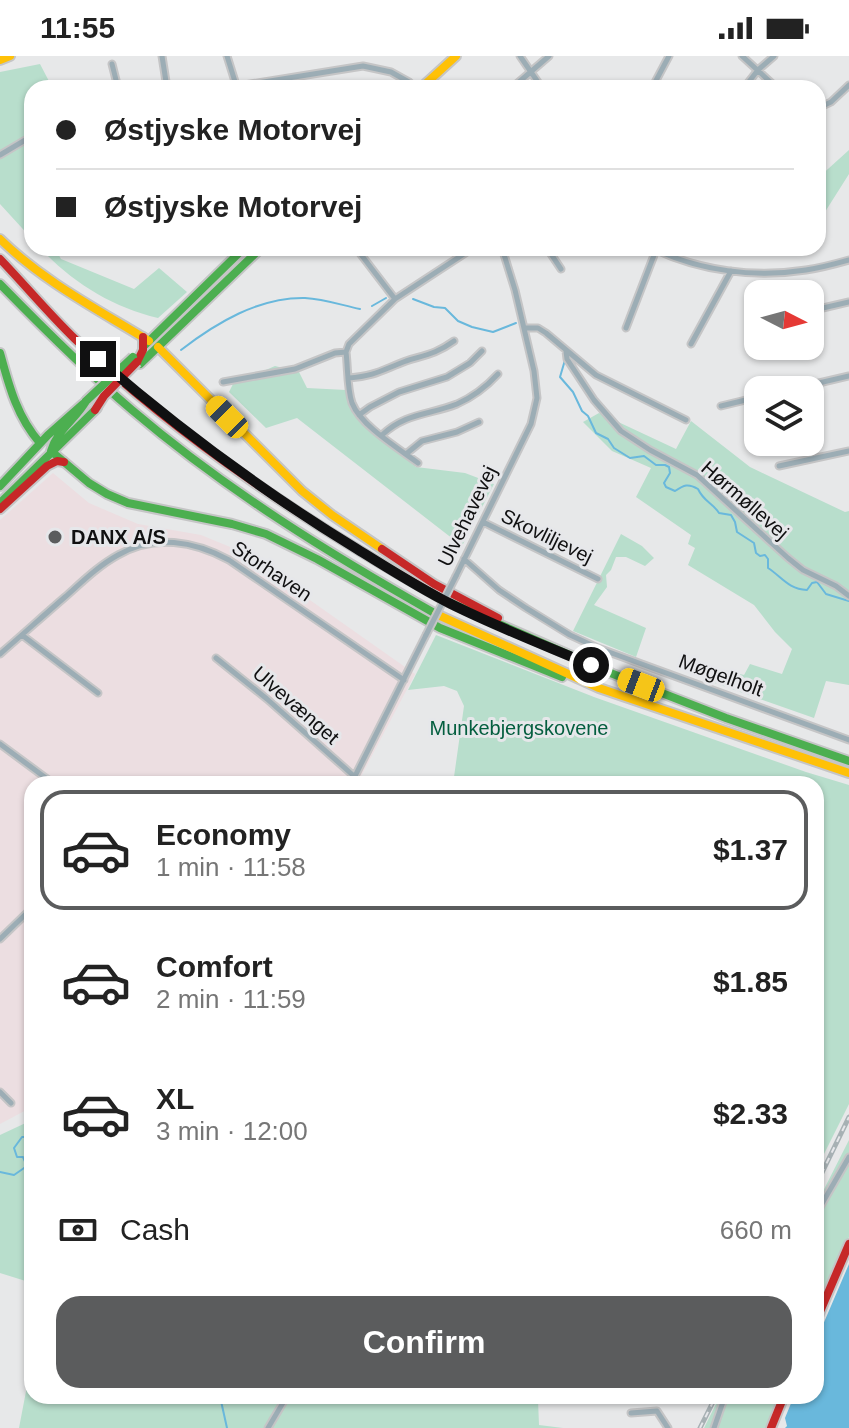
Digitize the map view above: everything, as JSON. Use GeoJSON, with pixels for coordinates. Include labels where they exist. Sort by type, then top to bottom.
{"type":"FeatureCollection","features":[{"type":"Feature","properties":{"kind":"main road"},"geometry":{"type":"LineString","coordinates":[[0,60],[10,56]]}},
{"type":"Feature","properties":{"kind":"main road"},"geometry":{"type":"LineString","coordinates":[[424,80],[450,56]]}},
{"type":"Feature","properties":{"kind":"main road"},"geometry":{"type":"LineString","coordinates":[[430,80],[456,56]]}},
{"type":"Feature","properties":{"kind":"main road"},"geometry":{"type":"LineString","coordinates":[[0,239],[26,265],[54,285],[158,347],[302,491],[332,515],[434,584],[515,626],[546,646]]}},
{"type":"Feature","properties":{"kind":"main road"},"geometry":{"type":"LineString","coordinates":[[0,503],[95,410],[140,358],[146,341],[236,256]]}},
{"type":"Feature","properties":{"kind":"main road"},"geometry":{"type":"LineString","coordinates":[[0,486],[68,416],[158,347],[253,256]]}},
{"type":"Feature","properties":{"kind":"main road"},"geometry":{"type":"LineString","coordinates":[[0,259],[74,338],[146,401],[301,515],[383,566],[451,604],[546,646],[641,685],[849,761]]}},
{"type":"Feature","properties":{"kind":"main road"},"geometry":{"type":"LineString","coordinates":[[0,284],[61,346],[133,411],[211,472],[364,573],[445,619],[599,688],[849,773]]}},
{"type":"Feature","properties":{"kind":"main road"},"geometry":{"type":"LineString","coordinates":[[0,353],[15,403],[26,426],[40,443],[107,494],[128,503],[266,534],[440,628],[586,687],[599,688]]}},
{"type":"Feature","properties":{"kind":"main road"},"geometry":{"type":"LineString","coordinates":[[51,451],[54,439],[82,411],[86,401]]}},
{"type":"Feature","properties":{"kind":"main road"},"geometry":{"type":"LineString","coordinates":[[0,509],[47,466],[57,461],[64,462]]}},
{"type":"Feature","properties":{"kind":"main road"},"geometry":{"type":"LineString","coordinates":[[824,1302],[849,1244]]}},
{"type":"Feature","properties":{"kind":"main road"},"geometry":{"type":"LineString","coordinates":[[771,1428],[781,1404]]}},
{"type":"Feature","properties":{"kind":"street"},"geometry":{"type":"LineString","coordinates":[[162,56],[166,80]]}},
{"type":"Feature","properties":{"kind":"street"},"geometry":{"type":"LineString","coordinates":[[227,56],[235,80]]}},
{"type":"Feature","properties":{"kind":"street"},"geometry":{"type":"LineString","coordinates":[[520,56],[537,80]]}},
{"type":"Feature","properties":{"kind":"street"},"geometry":{"type":"LineString","coordinates":[[521,80],[549,56]]}},
{"type":"Feature","properties":{"kind":"street"},"geometry":{"type":"LineString","coordinates":[[656,80],[669,56]]}},
{"type":"Feature","properties":{"kind":"street"},"geometry":{"type":"LineString","coordinates":[[742,56],[769,80]]}},
{"type":"Feature","properties":{"kind":"street"},"geometry":{"type":"LineString","coordinates":[[750,80],[774,56]]}},
{"type":"Feature","properties":{"kind":"street"},"geometry":{"type":"LineString","coordinates":[[112,64],[116,80]]}},
{"type":"Feature","properties":{"kind":"street"},"geometry":{"type":"LineString","coordinates":[[276,80],[366,66],[391,72],[405,80]]}},
{"type":"Feature","properties":{"kind":"street"},"geometry":{"type":"LineString","coordinates":[[826,104],[849,85]]}},
{"type":"Feature","properties":{"kind":"street"},"geometry":{"type":"LineString","coordinates":[[0,155],[24,141]]}},
{"type":"Feature","properties":{"kind":"street"},"geometry":{"type":"LineString","coordinates":[[362,256],[395,299]]}},
{"type":"Feature","properties":{"kind":"street"},"geometry":{"type":"LineString","coordinates":[[418,463],[359,415],[353,406],[346,352],[349,344],[395,299],[461,256]]}},
{"type":"Feature","properties":{"kind":"street","name":"Ulvehavevej"},"geometry":{"type":"LineString","coordinates":[[356,776],[535,412],[537,386],[525,328],[504,256]]}},
{"type":"Feature","properties":{"kind":"street"},"geometry":{"type":"LineString","coordinates":[[552,256],[561,269]]}},
{"type":"Feature","properties":{"kind":"street"},"geometry":{"type":"LineString","coordinates":[[626,328],[652,256]]}},
{"type":"Feature","properties":{"kind":"street"},"geometry":{"type":"LineString","coordinates":[[675,256],[731,271],[781,273],[849,260]]}},
{"type":"Feature","properties":{"kind":"street"},"geometry":{"type":"LineString","coordinates":[[691,344],[731,271]]}},
{"type":"Feature","properties":{"kind":"street"},"geometry":{"type":"LineString","coordinates":[[824,308],[849,302]]}},
{"type":"Feature","properties":{"kind":"street"},"geometry":{"type":"LineString","coordinates":[[525,328],[538,328],[596,375],[686,420]]}},
{"type":"Feature","properties":{"kind":"street"},"geometry":{"type":"LineString","coordinates":[[349,378],[377,374],[429,355],[454,341]]}},
{"type":"Feature","properties":{"kind":"street"},"geometry":{"type":"LineString","coordinates":[[359,415],[399,392],[447,377],[470,363],[482,351]]}},
{"type":"Feature","properties":{"kind":"street","name":"Hørmøllevej"},"geometry":{"type":"LineString","coordinates":[[566,351],[567,359],[594,400],[621,431],[697,475],[803,570],[849,596]]}},
{"type":"Feature","properties":{"kind":"street"},"geometry":{"type":"LineString","coordinates":[[223,382],[295,369],[335,353],[346,352]]}},
{"type":"Feature","properties":{"kind":"street"},"geometry":{"type":"LineString","coordinates":[[382,435],[398,422],[461,402],[487,386],[498,374]]}},
{"type":"Feature","properties":{"kind":"street"},"geometry":{"type":"LineString","coordinates":[[824,382],[849,376]]}},
{"type":"Feature","properties":{"kind":"street"},"geometry":{"type":"LineString","coordinates":[[721,406],[744,400]]}},
{"type":"Feature","properties":{"kind":"street"},"geometry":{"type":"LineString","coordinates":[[406,454],[422,441],[457,432],[479,422]]}},
{"type":"Feature","properties":{"kind":"street"},"geometry":{"type":"LineString","coordinates":[[779,466],[849,451]]}},
{"type":"Feature","properties":{"kind":"street","name":"Skovliljevej"},"geometry":{"type":"LineString","coordinates":[[483,522],[598,579]]}},
{"type":"Feature","properties":{"kind":"street","name":"Storhaven"},"geometry":{"type":"LineString","coordinates":[[0,654],[99,567],[119,554],[167,542],[209,549],[229,560],[404,680]]}},
{"type":"Feature","properties":{"kind":"street","name":"Møgelholt"},"geometry":{"type":"LineString","coordinates":[[464,559],[499,590],[570,635],[849,740]]}},
{"type":"Feature","properties":{"kind":"street"},"geometry":{"type":"LineString","coordinates":[[22,635],[98,693]]}},
{"type":"Feature","properties":{"kind":"street","name":"Ulvevænget"},"geometry":{"type":"LineString","coordinates":[[216,658],[354,776]]}},
{"type":"Feature","properties":{"kind":"street"},"geometry":{"type":"LineString","coordinates":[[0,744],[43,776]]}},
{"type":"Feature","properties":{"kind":"street"},"geometry":{"type":"LineString","coordinates":[[0,939],[24,916]]}},
{"type":"Feature","properties":{"kind":"street"},"geometry":{"type":"LineString","coordinates":[[0,1092],[11,1103]]}},
{"type":"Feature","properties":{"kind":"street"},"geometry":{"type":"LineString","coordinates":[[824,1200],[849,1157]]}},
{"type":"Feature","properties":{"kind":"street"},"geometry":{"type":"LineString","coordinates":[[268,1428],[282,1404]]}},
{"type":"Feature","properties":{"kind":"street"},"geometry":{"type":"LineString","coordinates":[[714,1428],[722,1404]]}},
{"type":"Feature","properties":{"kind":"street"},"geometry":{"type":"LineString","coordinates":[[631,1413],[657,1411],[668,1428]]}},
{"type":"Feature","properties":{"kind":"shaded area"},"geometry":{"type":"Polygon","coordinates":[[[53,473],[89,503],[138,524],[201,535],[240,551],[415,674],[361,776],[24,776],[24,1111],[0,1124],[0,520],[53,473]]]}},
{"type":"Feature","properties":{"kind":"green space"},"geometry":{"type":"Polygon","coordinates":[[[40,64],[48,80],[24,80],[24,230],[0,204],[0,72],[40,64]]]}},
{"type":"Feature","properties":{"kind":"green space"},"geometry":{"type":"Polygon","coordinates":[[[849,150],[849,174],[826,210],[826,171],[849,150]]]}},
{"type":"Feature","properties":{"kind":"green space"},"geometry":{"type":"Polygon","coordinates":[[[49,256],[59,256],[134,289],[159,268],[187,292],[158,318],[109,300],[66,272],[49,256]]]}},
{"type":"Feature","properties":{"kind":"green space"},"geometry":{"type":"Polygon","coordinates":[[[275,366],[299,372],[307,388],[346,390],[351,409],[368,428],[416,467],[465,473],[494,484],[462,546],[297,418],[266,428],[229,392],[233,384],[275,366]]]}},
{"type":"Feature","properties":{"kind":"green space"},"geometry":{"type":"Polygon","coordinates":[[[599,413],[676,449],[691,421],[750,467],[845,512],[849,511],[849,685],[826,681],[814,718],[709,681],[724,670],[744,675],[750,664],[782,674],[792,649],[754,605],[688,565],[695,548],[688,544],[691,535],[636,497],[651,468],[612,451],[583,422],[599,413]]]}},
{"type":"Feature","properties":{"kind":"green space"},"geometry":{"type":"Polygon","coordinates":[[[621,534],[642,546],[654,558],[645,566],[626,557],[616,557],[606,575],[607,587],[594,605],[646,628],[636,657],[573,631],[621,534]]]}},
{"type":"Feature","properties":{"kind":"green space","name":"Munkebjergskovene"},"geometry":{"type":"Polygon","coordinates":[[[436,635],[594,697],[819,776],[454,776],[464,706],[457,691],[444,686],[408,690],[436,635]]]}},
{"type":"Feature","properties":{"kind":"green space","name":"Munkebjergskovene"},"geometry":{"type":"Polygon","coordinates":[[[824,777],[849,785],[849,1104],[824,1154],[824,777]]]}},
{"type":"Feature","properties":{"kind":"green space"},"geometry":{"type":"Polygon","coordinates":[[[24,1124],[24,1280],[0,1273],[0,1135],[24,1124]]]}},
{"type":"Feature","properties":{"kind":"green space"},"geometry":{"type":"Polygon","coordinates":[[[849,1140],[849,1237],[824,1293],[824,1189],[849,1140]]]}},
{"type":"Feature","properties":{"kind":"green space"},"geometry":{"type":"Polygon","coordinates":[[[24,1402],[538,1404],[539,1425],[563,1428],[19,1428],[24,1402]]]}},
{"type":"Feature","properties":{"kind":"green space"},"geometry":{"type":"Polygon","coordinates":[[[716,1404],[777,1404],[767,1428],[704,1428],[716,1404]]]}},
{"type":"Feature","properties":{"kind":"water"},"geometry":{"type":"Polygon","coordinates":[[[849,1264],[849,1428],[785,1428],[791,1404],[824,1404],[824,1322],[849,1264]]]}},
{"type":"Feature","properties":{"kind":"waterway"},"geometry":{"type":"LineString","coordinates":[[181,350],[223,321],[271,302],[305,298],[360,309]]}},
{"type":"Feature","properties":{"kind":"waterway"},"geometry":{"type":"LineString","coordinates":[[372,306],[386,298]]}},
{"type":"Feature","properties":{"kind":"waterway"},"geometry":{"type":"LineString","coordinates":[[413,299],[445,308],[458,321],[493,332],[516,323]]}},
{"type":"Feature","properties":{"kind":"waterway"},"geometry":{"type":"LineString","coordinates":[[565,360],[560,377],[573,392],[596,433],[630,458],[644,456],[656,465],[669,467],[670,473],[664,483],[666,487],[675,491],[686,486],[698,489],[719,513],[731,515],[737,532],[754,543],[756,553],[768,559],[768,568],[790,585],[807,590],[817,582],[826,594],[849,601]]}},
{"type":"Feature","properties":{"kind":"waterway"},"geometry":{"type":"LineString","coordinates":[[24,1137],[14,1148],[17,1157],[24,1159]]}},
{"type":"Feature","properties":{"kind":"waterway"},"geometry":{"type":"LineString","coordinates":[[0,1172],[14,1175],[24,1168]]}},
{"type":"Feature","properties":{"kind":"waterway"},"geometry":{"type":"LineString","coordinates":[[222,1404],[227,1428]]}},
{"type":"Feature","properties":{"kind":"railway"},"geometry":{"type":"LineString","coordinates":[[824,1169],[849,1117]]}},
{"type":"Feature","properties":{"kind":"railway"},"geometry":{"type":"LineString","coordinates":[[700,1428],[712,1404]]}},
{"type":"Feature","properties":{"kind":"traffic: fast"},"geometry":{"type":"LineString","coordinates":[[145,345],[236,256]]}},
{"type":"Feature","properties":{"kind":"traffic: fast"},"geometry":{"type":"LineString","coordinates":[[140,364],[253,256]]}},
{"type":"Feature","properties":{"kind":"traffic: fast"},"geometry":{"type":"LineString","coordinates":[[0,284],[115,395],[204,467],[318,544],[436,614]]}},
{"type":"Feature","properties":{"kind":"traffic: fast"},"geometry":{"type":"LineString","coordinates":[[0,353],[20,412],[40,443]]}},
{"type":"Feature","properties":{"kind":"traffic: fast"},"geometry":{"type":"LineString","coordinates":[[86,401],[133,357]]}},
{"type":"Feature","properties":{"kind":"traffic: fast"},"geometry":{"type":"LineString","coordinates":[[86,401],[51,451],[107,494],[128,503],[266,534],[440,628],[562,677]]}},
{"type":"Feature","properties":{"kind":"traffic: fast"},"geometry":{"type":"LineString","coordinates":[[0,486],[48,435],[83,404]]}},
{"type":"Feature","properties":{"kind":"traffic: fast"},"geometry":{"type":"LineString","coordinates":[[0,503],[97,408]]}},
{"type":"Feature","properties":{"kind":"traffic: fast"},"geometry":{"type":"LineString","coordinates":[[446,601],[613,674],[849,761]]}},
{"type":"Feature","properties":{"kind":"traffic: slow"},"geometry":{"type":"LineString","coordinates":[[0,60],[10,56]]}},
{"type":"Feature","properties":{"kind":"traffic: slow"},"geometry":{"type":"LineString","coordinates":[[430,80],[456,56]]}},
{"type":"Feature","properties":{"kind":"traffic: slow"},"geometry":{"type":"LineString","coordinates":[[0,239],[53,282],[149,341]]}},
{"type":"Feature","properties":{"kind":"traffic: slow"},"geometry":{"type":"LineString","coordinates":[[158,347],[302,491],[382,549]]}},
{"type":"Feature","properties":{"kind":"traffic: slow"},"geometry":{"type":"LineString","coordinates":[[436,614],[599,688],[849,773]]}},
{"type":"Feature","properties":{"kind":"traffic: jam"},"geometry":{"type":"LineString","coordinates":[[0,259],[75,339],[206,448],[300,513],[446,601]]}},
{"type":"Feature","properties":{"kind":"traffic: jam"},"geometry":{"type":"LineString","coordinates":[[137,362],[143,350],[143,337]]}},
{"type":"Feature","properties":{"kind":"traffic: jam"},"geometry":{"type":"LineString","coordinates":[[95,410],[104,396],[137,362]]}},
{"type":"Feature","properties":{"kind":"traffic: jam"},"geometry":{"type":"LineString","coordinates":[[0,509],[47,466],[57,461],[64,462]]}},
{"type":"Feature","properties":{"kind":"traffic: jam"},"geometry":{"type":"LineString","coordinates":[[382,549],[434,584],[498,618]]}},
{"type":"Feature","properties":{"kind":"traffic: jam"},"geometry":{"type":"LineString","coordinates":[[824,1302],[849,1244]]}},
{"type":"Feature","properties":{"kind":"traffic: jam"},"geometry":{"type":"LineString","coordinates":[[771,1428],[781,1404]]}},
{"type":"Feature","properties":{"kind":"place","name":"DANX A/S"},"geometry":{"type":"Point","coordinates":[55,537]}},
{"type":"Feature","properties":{"kind":"route"},"geometry":{"type":"LineString","coordinates":[[98,359],[146,401],[224,461],[301,515],[383,566],[451,604],[591,665]]}}]}
